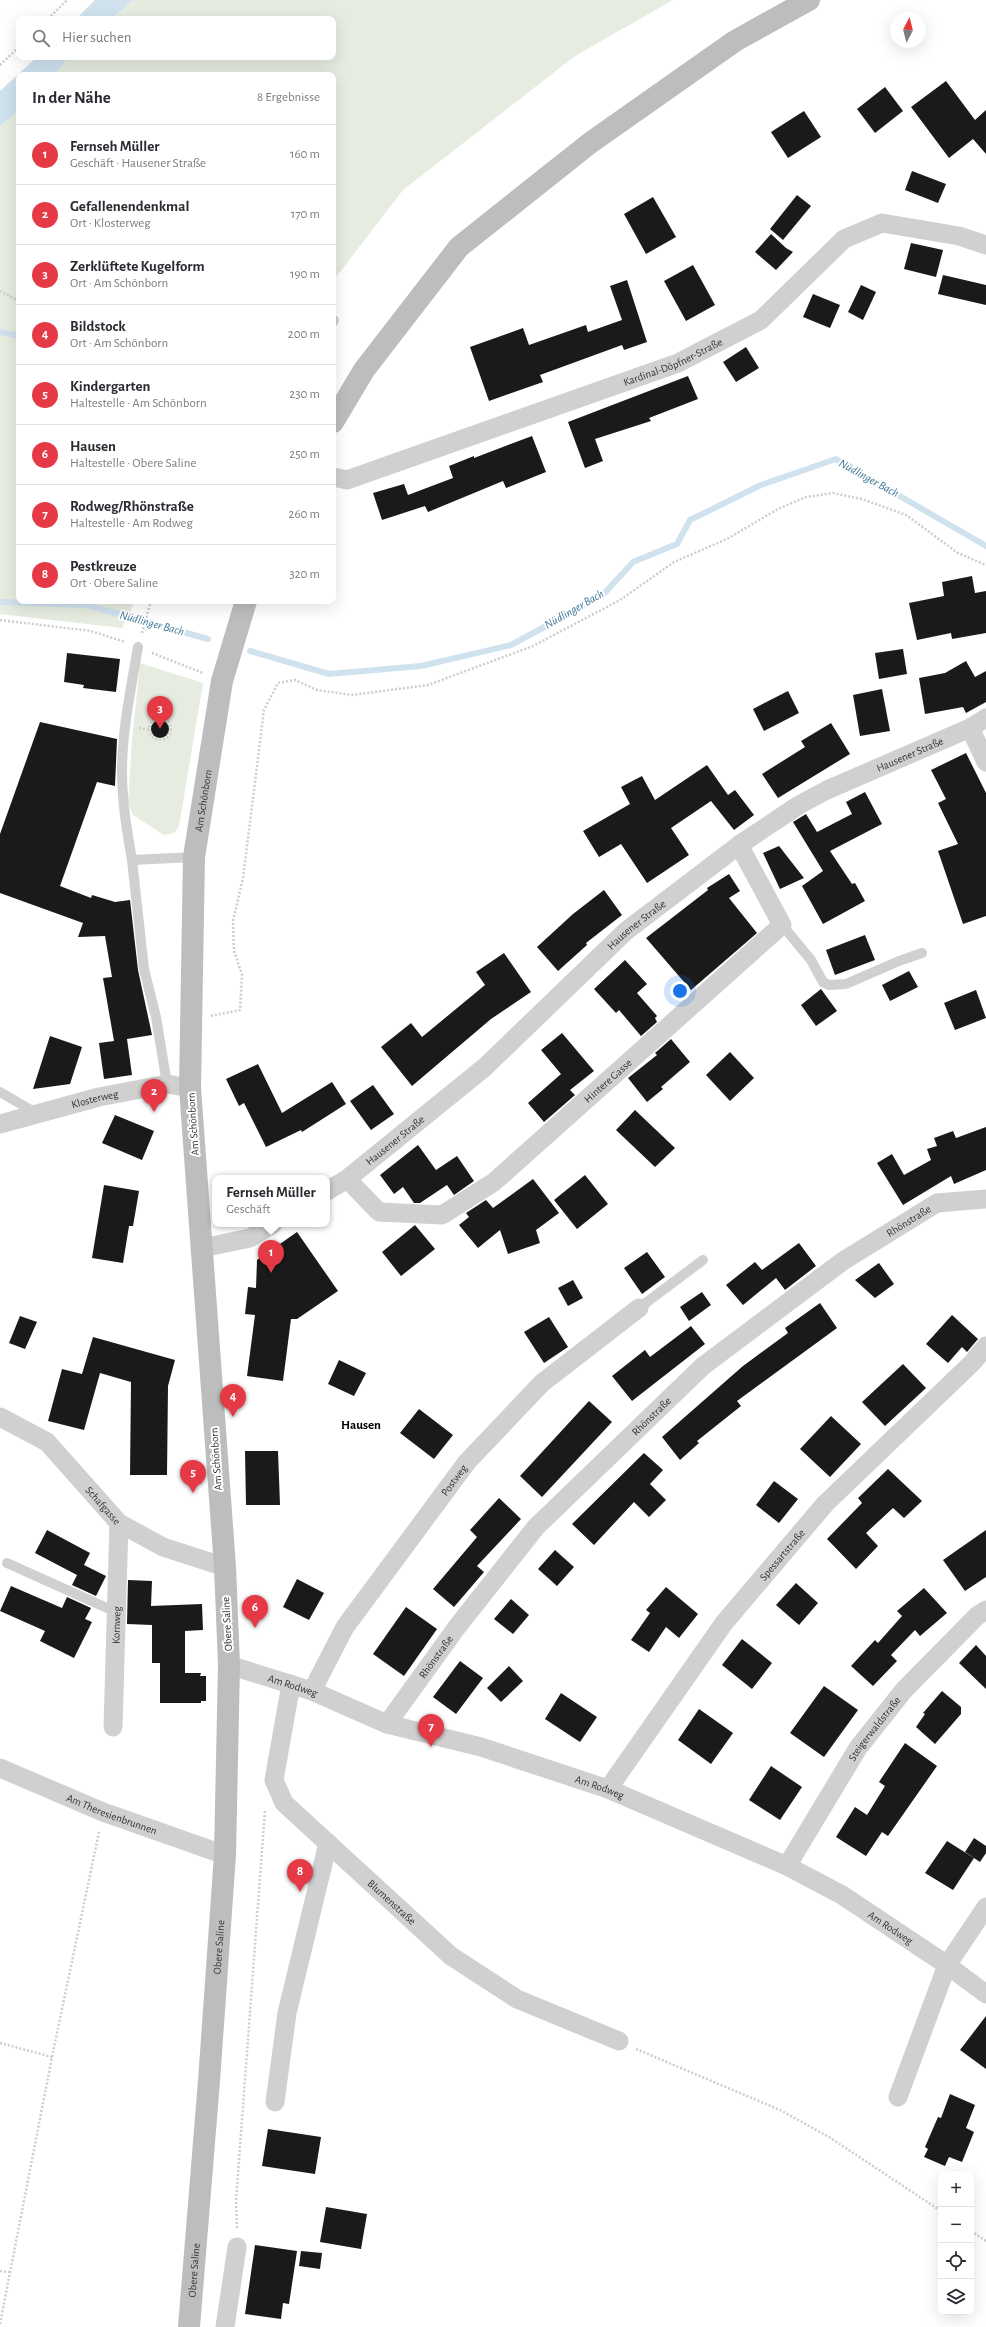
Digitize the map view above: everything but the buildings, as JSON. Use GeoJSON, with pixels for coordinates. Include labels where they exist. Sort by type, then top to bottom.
{"type":"FeatureCollection","features":[{"type":"Feature","properties":{"kind":"main road"},"geometry":{"type":"LineString","coordinates":[[336,417],[364,370],[459,247],[590,143],[736,41],[809,0]]}},
{"type":"Feature","properties":{"kind":"main road","name":"Am Schönborn"},"geometry":{"type":"LineString","coordinates":[[224,1567],[190,1088],[194,857],[222,681],[245,605]]}},
{"type":"Feature","properties":{"kind":"main road","name":"Obere Saline"},"geometry":{"type":"LineString","coordinates":[[189,2327],[209,2081],[225,1855],[229,1665],[224,1567]]}},
{"type":"Feature","properties":{"kind":"street","name":"Kardinal-Döpfner-Straße"},"geometry":{"type":"LineString","coordinates":[[336,478],[347,480],[678,363],[761,320],[844,239],[882,223],[959,236],[986,244]]}},
{"type":"Feature","properties":{"kind":"street","name":"Hausener Straße"},"geometry":{"type":"LineString","coordinates":[[330,1189],[347,1179],[485,1067],[626,931],[739,845],[799,805],[827,790],[970,728],[986,718]]}},
{"type":"Feature","properties":{"kind":"street"},"geometry":{"type":"LineString","coordinates":[[970,728],[986,762]]}},
{"type":"Feature","properties":{"kind":"street"},"geometry":{"type":"LineString","coordinates":[[739,845],[782,925]]}},
{"type":"Feature","properties":{"kind":"street","name":"Hintere Gasse"},"geometry":{"type":"LineString","coordinates":[[347,1179],[379,1212],[442,1215],[494,1182],[782,925]]}},
{"type":"Feature","properties":{"kind":"street","name":"Klosterweg"},"geometry":{"type":"LineString","coordinates":[[0,1124],[99,1097],[167,1084],[190,1088]]}},
{"type":"Feature","properties":{"kind":"street","name":"Rhönstraße"},"geometry":{"type":"LineString","coordinates":[[388,1724],[457,1627],[536,1527],[703,1366],[843,1261],[937,1204],[986,1199]]}},
{"type":"Feature","properties":{"kind":"street"},"geometry":{"type":"LineString","coordinates":[[202,1248],[250,1238],[268,1227]]}},
{"type":"Feature","properties":{"kind":"street","name":"Postweg"},"geometry":{"type":"LineString","coordinates":[[312,1691],[345,1627],[467,1462],[542,1383],[639,1308]]}},
{"type":"Feature","properties":{"kind":"street","name":"Spessartstraße"},"geometry":{"type":"LineString","coordinates":[[608,1789],[724,1623],[825,1504],[972,1363],[986,1346]]}},
{"type":"Feature","properties":{"kind":"street","name":"Schafgasse"},"geometry":{"type":"LineString","coordinates":[[0,1417],[47,1442],[119,1523],[162,1547],[224,1567]]}},
{"type":"Feature","properties":{"kind":"street","name":"Kornweg"},"geometry":{"type":"LineString","coordinates":[[113,1727],[119,1523]]}},
{"type":"Feature","properties":{"kind":"street","name":"Steigerwaldstraße"},"geometry":{"type":"LineString","coordinates":[[787,1866],[858,1748],[904,1690],[977,1616],[986,1610]]}},
{"type":"Feature","properties":{"kind":"street","name":"Am Rodweg"},"geometry":{"type":"LineString","coordinates":[[229,1665],[312,1691],[388,1724],[481,1747],[608,1789],[787,1866],[842,1895],[947,1965],[986,1994]]}},
{"type":"Feature","properties":{"kind":"street"},"geometry":{"type":"LineString","coordinates":[[274,1780],[291,1684]]}},
{"type":"Feature","properties":{"kind":"street","name":"Am Theresienbrunnen"},"geometry":{"type":"LineString","coordinates":[[0,1768],[103,1812],[225,1855]]}},
{"type":"Feature","properties":{"kind":"street","name":"Blumenstraße"},"geometry":{"type":"LineString","coordinates":[[274,1780],[284,1803],[451,1956],[517,1999],[619,2041]]}},
{"type":"Feature","properties":{"kind":"street"},"geometry":{"type":"LineString","coordinates":[[275,2102],[287,2013],[328,1843]]}},
{"type":"Feature","properties":{"kind":"street"},"geometry":{"type":"LineString","coordinates":[[898,2097],[947,1965],[986,1906]]}},
{"type":"Feature","properties":{"kind":"street"},"geometry":{"type":"LineString","coordinates":[[225,2327],[237,2247]]}},
{"type":"Feature","properties":{"kind":"lane"},"geometry":{"type":"LineString","coordinates":[[138,647],[125,727],[122,771],[123,803],[132,860],[144,969],[156,1017],[167,1084]]}},
{"type":"Feature","properties":{"kind":"lane"},"geometry":{"type":"LineString","coordinates":[[132,860],[194,857]]}},
{"type":"Feature","properties":{"kind":"lane"},"geometry":{"type":"LineString","coordinates":[[782,925],[811,960],[823,982],[829,985],[846,984],[899,961],[922,953]]}},
{"type":"Feature","properties":{"kind":"lane"},"geometry":{"type":"LineString","coordinates":[[0,1092],[38,1114]]}},
{"type":"Feature","properties":{"kind":"lane"},"geometry":{"type":"LineString","coordinates":[[639,1308],[703,1260]]}},
{"type":"Feature","properties":{"kind":"lane"},"geometry":{"type":"LineString","coordinates":[[7,1562],[116,1612]]}},
{"type":"Feature","properties":{"kind":"path"},"geometry":{"type":"LineString","coordinates":[[51,16],[67,0]]}},
{"type":"Feature","properties":{"kind":"path"},"geometry":{"type":"LineString","coordinates":[[0,65],[16,50]]}},
{"type":"Feature","properties":{"kind":"path"},"geometry":{"type":"LineString","coordinates":[[0,291],[16,299]]}},
{"type":"Feature","properties":{"kind":"path"},"geometry":{"type":"LineString","coordinates":[[191,1020],[240,1010],[242,975],[234,951],[233,921],[243,878],[264,710],[278,683],[295,680],[317,690],[352,694],[428,685],[533,646],[620,600],[674,562],[727,539],[778,509],[806,497],[833,492],[862,499],[906,515],[958,553],[986,565]]}},
{"type":"Feature","properties":{"kind":"path"},"geometry":{"type":"LineString","coordinates":[[138,647],[150,604]]}},
{"type":"Feature","properties":{"kind":"path"},"geometry":{"type":"LineString","coordinates":[[0,620],[91,631],[138,647],[222,681]]}},
{"type":"Feature","properties":{"kind":"path"},"geometry":{"type":"LineString","coordinates":[[161,718],[166,719],[171,724],[172,730],[170,736],[159,741],[150,734],[149,729],[155,719],[161,718]]}},
{"type":"Feature","properties":{"kind":"path"},"geometry":{"type":"LineString","coordinates":[[144,728],[149,729]]}},
{"type":"Feature","properties":{"kind":"path"},"geometry":{"type":"LineString","coordinates":[[237,2247],[236,2201],[265,1813],[274,1780]]}},
{"type":"Feature","properties":{"kind":"path"},"geometry":{"type":"LineString","coordinates":[[0,2324],[52,2057],[103,1812]]}},
{"type":"Feature","properties":{"kind":"path"},"geometry":{"type":"LineString","coordinates":[[619,2041],[780,2110],[829,2137],[938,2209]]}},
{"type":"Feature","properties":{"kind":"path"},"geometry":{"type":"LineString","coordinates":[[0,2043],[52,2057]]}},
{"type":"Feature","properties":{"kind":"path"},"geometry":{"type":"LineString","coordinates":[[974,2233],[986,2241]]}},
{"type":"Feature","properties":{"kind":"path"},"geometry":{"type":"LineString","coordinates":[[0,2270],[9,2272]]}},
{"type":"Feature","properties":{"kind":"shaded area"},"geometry":{"type":"Polygon","coordinates":[[[133,0],[673,0],[575,56],[403,190],[336,277],[336,72],[56,72],[66,60],[336,60],[336,16],[114,16],[133,0]]]}},
{"type":"Feature","properties":{"kind":"shaded area"},"geometry":{"type":"Polygon","coordinates":[[[16,113],[16,604],[134,604],[122,628],[0,614],[0,126],[16,113]]]}},
{"type":"Feature","properties":{"kind":"shaded area"},"geometry":{"type":"Polygon","coordinates":[[[140,663],[203,683],[179,826],[174,833],[164,835],[133,815],[128,802],[132,741],[140,663]]]}},
{"type":"Feature","properties":{"kind":"water"},"geometry":{"type":"Polygon","coordinates":[[[95,0],[133,0],[114,16],[79,16],[95,0]]]}},
{"type":"Feature","properties":{"kind":"water"},"geometry":{"type":"Polygon","coordinates":[[[34,60],[66,60],[56,72],[21,72],[34,60]]]}},
{"type":"Feature","properties":{"kind":"water"},"geometry":{"type":"Polygon","coordinates":[[[16,76],[16,113],[0,126],[0,91],[16,76]]]}},
{"type":"Feature","properties":{"kind":"waterway"},"geometry":{"type":"LineString","coordinates":[[0,332],[16,335]]}},
{"type":"Feature","properties":{"kind":"waterway","name":"Nüdlinger Bach"},"geometry":{"type":"LineString","coordinates":[[250,651],[329,674],[421,666],[511,645],[602,596],[633,562],[677,544],[690,520],[761,485],[836,459],[986,546]]}},
{"type":"Feature","properties":{"kind":"waterway","name":"Nüdlinger Bach"},"geometry":{"type":"LineString","coordinates":[[0,602],[16,603]]}},
{"type":"Feature","properties":{"kind":"waterway","name":"Nüdlinger Bach"},"geometry":{"type":"LineString","coordinates":[[57,604],[86,605],[208,639]]}},
{"type":"Feature","properties":{"kind":"place","name":"Zerklüftete Kugelform"},"geometry":{"type":"Point","coordinates":[160,729]}},
{"type":"Feature","properties":{"kind":"place","name":"Gefallenendenkmal"},"geometry":{"type":"Point","coordinates":[154,1112]}},
{"type":"Feature","properties":{"kind":"place","name":"Fernseh Müller"},"geometry":{"type":"Point","coordinates":[271,1273]}},
{"type":"Feature","properties":{"kind":"place","name":"Bildstock"},"geometry":{"type":"Point","coordinates":[233,1417]}},
{"type":"Feature","properties":{"kind":"place","name":"Kindergarten"},"geometry":{"type":"Point","coordinates":[193,1493]}},
{"type":"Feature","properties":{"kind":"place","name":"Hausen"},"geometry":{"type":"Point","coordinates":[255,1628]}},
{"type":"Feature","properties":{"kind":"place","name":"Rodweg/Rhönstraße"},"geometry":{"type":"Point","coordinates":[431,1747]}},
{"type":"Feature","properties":{"kind":"place","name":"Pestkreuze"},"geometry":{"type":"Point","coordinates":[300,1892]}},
{"type":"Feature","properties":{"kind":"district","name":"Hausen"},"geometry":{"type":"Point","coordinates":[361,1425]}}]}
